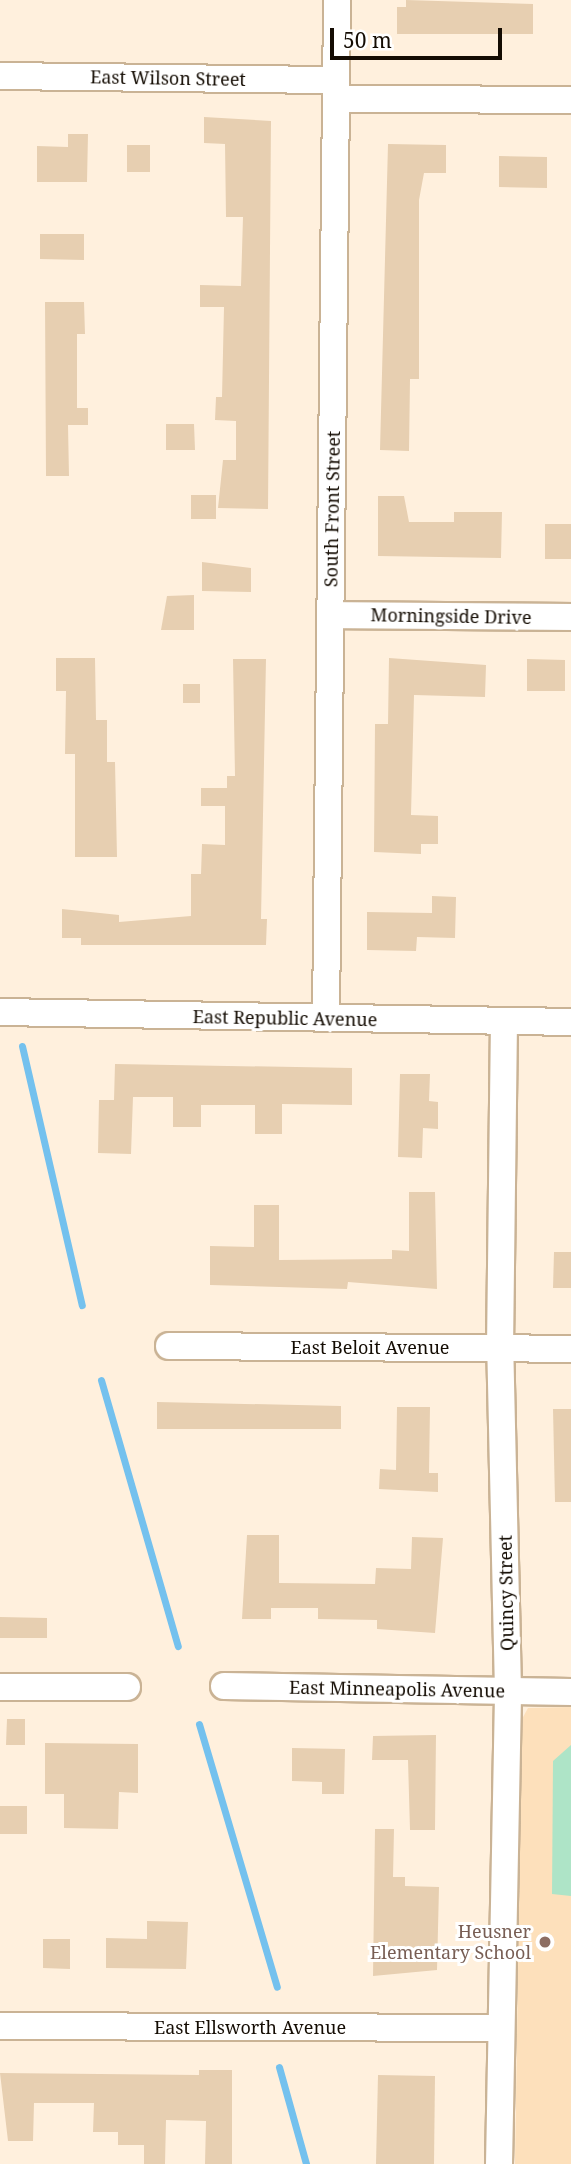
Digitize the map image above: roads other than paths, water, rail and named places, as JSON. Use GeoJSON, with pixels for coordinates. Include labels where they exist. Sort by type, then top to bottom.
{"type":"FeatureCollection","features":[{"type":"Feature","properties":{"kind":"street","name":"South Front Street"},"geometry":{"type":"LineString","coordinates":[[326,1018],[337,0]]}},
{"type":"Feature","properties":{"kind":"street","name":"East Wilson Street"},"geometry":{"type":"LineString","coordinates":[[0,76],[571,100]]}},
{"type":"Feature","properties":{"kind":"street","name":"Morningside Drive"},"geometry":{"type":"LineString","coordinates":[[331,615],[571,617]]}},
{"type":"Feature","properties":{"kind":"street","name":"East Republic Avenue"},"geometry":{"type":"LineString","coordinates":[[0,1012],[571,1022]]}},
{"type":"Feature","properties":{"kind":"street","name":"Quincy Street"},"geometry":{"type":"LineString","coordinates":[[499,2164],[508,1691],[500,1348],[504,1022]]}},
{"type":"Feature","properties":{"kind":"street","name":"East Beloit Avenue"},"geometry":{"type":"LineString","coordinates":[[169,1346],[571,1349]]}},
{"type":"Feature","properties":{"kind":"street","name":"East Minneapolis Avenue"},"geometry":{"type":"LineString","coordinates":[[224,1686],[571,1692]]}},
{"type":"Feature","properties":{"kind":"street"},"geometry":{"type":"LineString","coordinates":[[0,1688],[127,1687]]}},
{"type":"Feature","properties":{"kind":"street","name":"East Ellsworth Avenue"},"geometry":{"type":"LineString","coordinates":[[0,2026],[501,2028]]}},
{"type":"Feature","properties":{"kind":"waterway"},"geometry":{"type":"LineString","coordinates":[[22,1046],[82,1305]]}},
{"type":"Feature","properties":{"kind":"waterway"},"geometry":{"type":"LineString","coordinates":[[101,1380],[178,1646]]}},
{"type":"Feature","properties":{"kind":"waterway"},"geometry":{"type":"LineString","coordinates":[[199,1724],[277,1987]]}},
{"type":"Feature","properties":{"kind":"waterway"},"geometry":{"type":"LineString","coordinates":[[279,2067],[306,2164]]}},
{"type":"Feature","properties":{"kind":"place","name":"Heusner Elementary School"},"geometry":{"type":"Point","coordinates":[545,1942]}}]}
